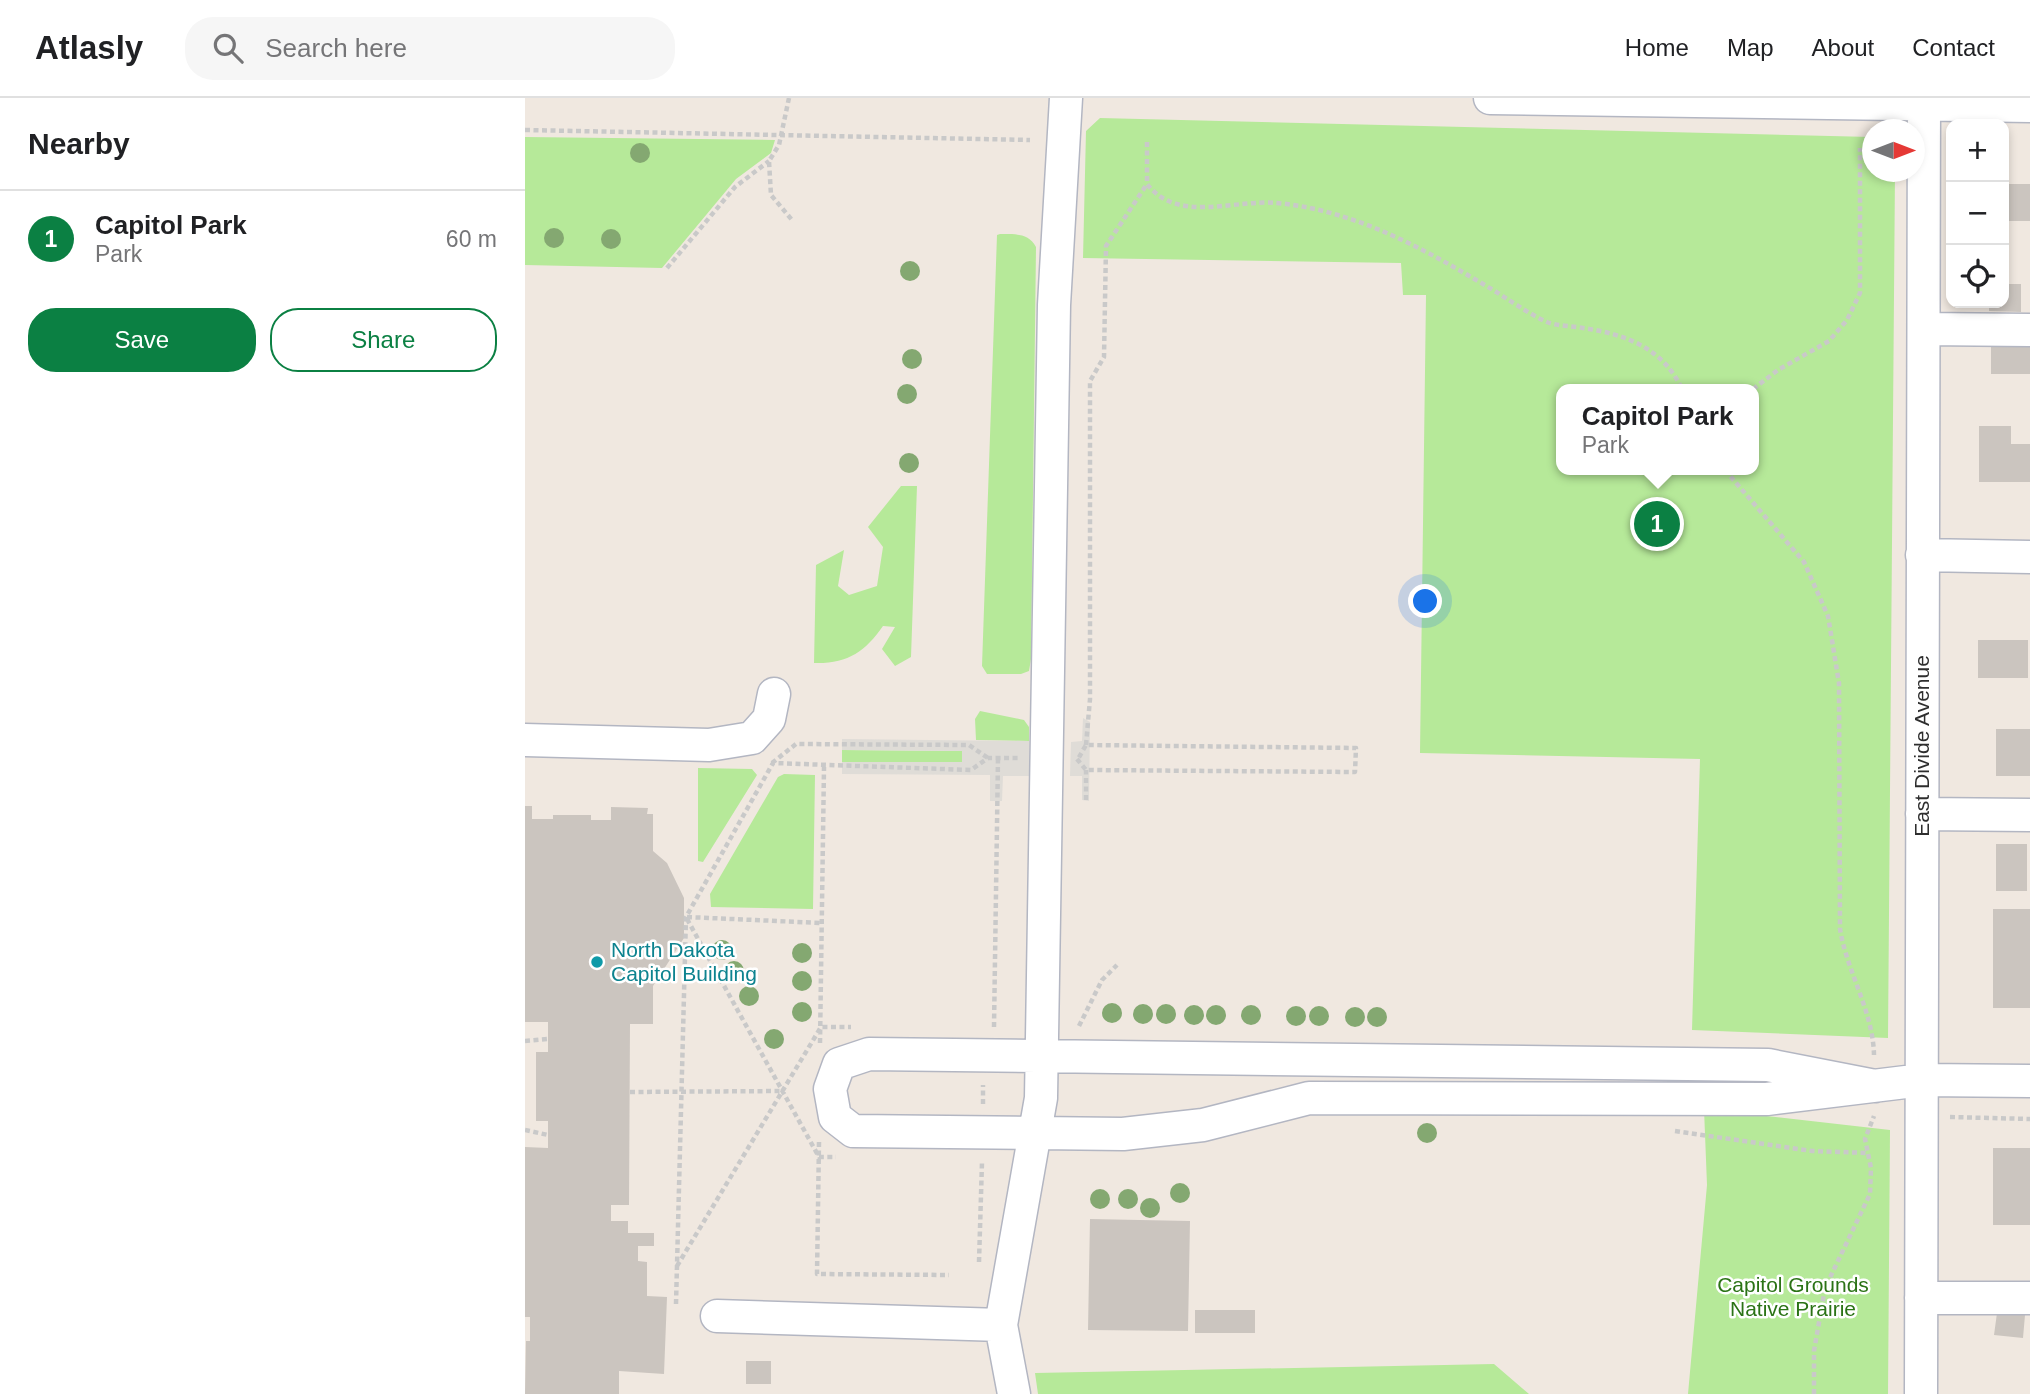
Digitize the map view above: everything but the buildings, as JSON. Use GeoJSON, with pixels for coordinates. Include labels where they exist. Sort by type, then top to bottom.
{"type":"FeatureCollection","features":[{"type":"Feature","properties":{"kind":"street"},"geometry":{"type":"LineString","coordinates":[[1014,1394],[1001,1325],[1041,1098],[1042,1042],[1063,758],[1054,305],[1066,98]]}},
{"type":"Feature","properties":{"kind":"street"},"geometry":{"type":"LineString","coordinates":[[1490,98],[1924,101],[2030,106]]}},
{"type":"Feature","properties":{"kind":"street","name":"East Divide Avenue"},"geometry":{"type":"LineString","coordinates":[[1921,1394],[1924,101]]}},
{"type":"Feature","properties":{"kind":"street"},"geometry":{"type":"LineString","coordinates":[[1924,329],[2030,330]]}},
{"type":"Feature","properties":{"kind":"street"},"geometry":{"type":"LineString","coordinates":[[1922,555],[2030,557]]}},
{"type":"Feature","properties":{"kind":"street"},"geometry":{"type":"LineString","coordinates":[[525,740],[709,745],[752,738],[769,719],[774,694]]}},
{"type":"Feature","properties":{"kind":"street"},"geometry":{"type":"LineString","coordinates":[[1922,814],[2030,815]]}},
{"type":"Feature","properties":{"kind":"street"},"geometry":{"type":"LineString","coordinates":[[1875,1098],[1768,1065],[1042,1042],[989,1042],[869,1054],[839,1064],[830,1089],[835,1117],[853,1131],[978,1150],[1203,1125],[1309,1098],[1875,1098],[1922,1080],[2030,1081]]}},
{"type":"Feature","properties":{"kind":"street"},"geometry":{"type":"LineString","coordinates":[[1921,1298],[2030,1298]]}},
{"type":"Feature","properties":{"kind":"street"},"geometry":{"type":"LineString","coordinates":[[717,1316],[1001,1325]]}},
{"type":"Feature","properties":{"kind":"path"},"geometry":{"type":"LineString","coordinates":[[667,268],[735,187],[769,161],[782,134],[789,98]]}},
{"type":"Feature","properties":{"kind":"path"},"geometry":{"type":"LineString","coordinates":[[525,130],[1030,140]]}},
{"type":"Feature","properties":{"kind":"path"},"geometry":{"type":"LineString","coordinates":[[1086,746],[1090,699],[1090,381],[1104,357],[1106,246],[1147,184],[1147,142]]}},
{"type":"Feature","properties":{"kind":"path"},"geometry":{"type":"LineString","coordinates":[[1759,384],[1778,370],[1829,341],[1847,320],[1860,293],[1860,148]]}},
{"type":"Feature","properties":{"kind":"path"},"geometry":{"type":"LineString","coordinates":[[769,161],[771,195],[792,220]]}},
{"type":"Feature","properties":{"kind":"path"},"geometry":{"type":"LineString","coordinates":[[1147,184],[1163,201],[1175,206],[1287,204],[1385,231],[1429,252],[1548,323],[1628,338],[1658,355],[1678,384]]}},
{"type":"Feature","properties":{"kind":"path"},"geometry":{"type":"LineString","coordinates":[[1729,475],[1804,562],[1828,616],[1839,683],[1840,929],[1874,1047]]}},
{"type":"Feature","properties":{"kind":"path"},"geometry":{"type":"LineString","coordinates":[[676,1304],[686,916],[773,763],[796,744],[969,745],[988,758],[1063,758],[1086,746],[1356,748],[1356,772],[1086,770],[1063,758]]}},
{"type":"Feature","properties":{"kind":"path"},"geometry":{"type":"LineString","coordinates":[[760,764],[971,770],[988,758]]}},
{"type":"Feature","properties":{"kind":"path"},"geometry":{"type":"LineString","coordinates":[[979,1269],[978,1150],[989,1042],[997,758]]}},
{"type":"Feature","properties":{"kind":"path"},"geometry":{"type":"LineString","coordinates":[[1086,770],[1086,800]]}},
{"type":"Feature","properties":{"kind":"path"},"geometry":{"type":"LineString","coordinates":[[686,916],[823,923]]}},
{"type":"Feature","properties":{"kind":"path"},"geometry":{"type":"LineString","coordinates":[[686,916],[819,1157],[843,1157]]}},
{"type":"Feature","properties":{"kind":"path"},"geometry":{"type":"LineString","coordinates":[[989,1042],[1042,1042],[1077,1029],[1103,980],[1117,965]]}},
{"type":"Feature","properties":{"kind":"path"},"geometry":{"type":"LineString","coordinates":[[677,1266],[821,1027],[862,1027]]}},
{"type":"Feature","properties":{"kind":"path"},"geometry":{"type":"LineString","coordinates":[[525,1041],[548,1039]]}},
{"type":"Feature","properties":{"kind":"path"},"geometry":{"type":"LineString","coordinates":[[630,1092],[783,1091]]}},
{"type":"Feature","properties":{"kind":"path"},"geometry":{"type":"LineString","coordinates":[[1814,1394],[1814,1351],[1825,1288],[1870,1194],[1869,1153],[1865,1139],[1875,1098]]}},
{"type":"Feature","properties":{"kind":"path"},"geometry":{"type":"LineString","coordinates":[[525,1130],[548,1135]]}},
{"type":"Feature","properties":{"kind":"path"},"geometry":{"type":"LineString","coordinates":[[1664,1130],[1812,1151],[1869,1153]]}},
{"type":"Feature","properties":{"kind":"path"},"geometry":{"type":"LineString","coordinates":[[978,1150],[1032,1146]]}},
{"type":"Feature","properties":{"kind":"green space"},"geometry":{"type":"Polygon","coordinates":[[[1100,118],[1862,137],[1862,182],[1895,182],[1888,1038],[1692,1030],[1700,759],[1420,753],[1426,295],[1403,295],[1401,263],[1083,258],[1086,131],[1100,118]]]}},
{"type":"Feature","properties":{"kind":"green space"},"geometry":{"type":"Polygon","coordinates":[[[525,137],[775,140],[771,153],[736,179],[662,268],[525,265],[525,137]]]}},
{"type":"Feature","properties":{"kind":"green space"},"geometry":{"type":"Polygon","coordinates":[[[997,235],[1025,237],[1036,247],[1031,659],[1029,671],[1021,674],[987,674],[982,666],[997,235]]]}},
{"type":"Feature","properties":{"kind":"green space"},"geometry":{"type":"Polygon","coordinates":[[[901,486],[917,486],[911,657],[895,666],[882,649],[895,627],[883,626],[869,643],[854,655],[826,663],[814,663],[816,565],[844,550],[838,586],[849,595],[877,586],[883,547],[868,527],[901,486]]]}},
{"type":"Feature","properties":{"kind":"green space"},"geometry":{"type":"Polygon","coordinates":[[[980,711],[1024,720],[1029,727],[1029,741],[976,740],[975,719],[980,711]]]}},
{"type":"Feature","properties":{"kind":"green space"},"geometry":{"type":"Polygon","coordinates":[[[842,750],[962,751],[962,763],[842,762],[842,750]]]}},
{"type":"Feature","properties":{"kind":"green space"},"geometry":{"type":"Polygon","coordinates":[[[698,768],[752,769],[757,775],[703,862],[698,861],[698,768]]]}},
{"type":"Feature","properties":{"kind":"green space"},"geometry":{"type":"Polygon","coordinates":[[[784,774],[815,775],[813,909],[711,907],[710,894],[778,777],[784,774]]]}},
{"type":"Feature","properties":{"kind":"green space","name":"Capitol Grounds Native Prairie"},"geometry":{"type":"Polygon","coordinates":[[[1704,1109],[1890,1130],[1888,1394],[1688,1394],[1707,1185],[1704,1109]]]}},
{"type":"Feature","properties":{"kind":"green space"},"geometry":{"type":"Polygon","coordinates":[[[1494,1364],[1529,1394],[1038,1394],[1035,1373],[1494,1364]]]}},
{"type":"Feature","properties":{"kind":"shaded area"},"geometry":{"type":"Polygon","coordinates":[[[1083,718],[1090,722],[1089,801],[1082,800],[1082,776],[1070,776],[1071,742],[1082,741],[1083,718]]]}},
{"type":"Feature","properties":{"kind":"shaded area"},"geometry":{"type":"Polygon","coordinates":[[[842,739],[1029,741],[1029,776],[1003,776],[1002,801],[990,801],[990,775],[842,774],[842,762],[962,762],[962,751],[842,750],[842,739]]]}},
{"type":"Feature","properties":{"kind":"place","name":"Capitol Park"},"geometry":{"type":"Point","coordinates":[1657,524]}},
{"type":"Feature","properties":{"kind":"place","name":"North Dakota Capitol Building"},"geometry":{"type":"Point","coordinates":[597,962]}}]}
